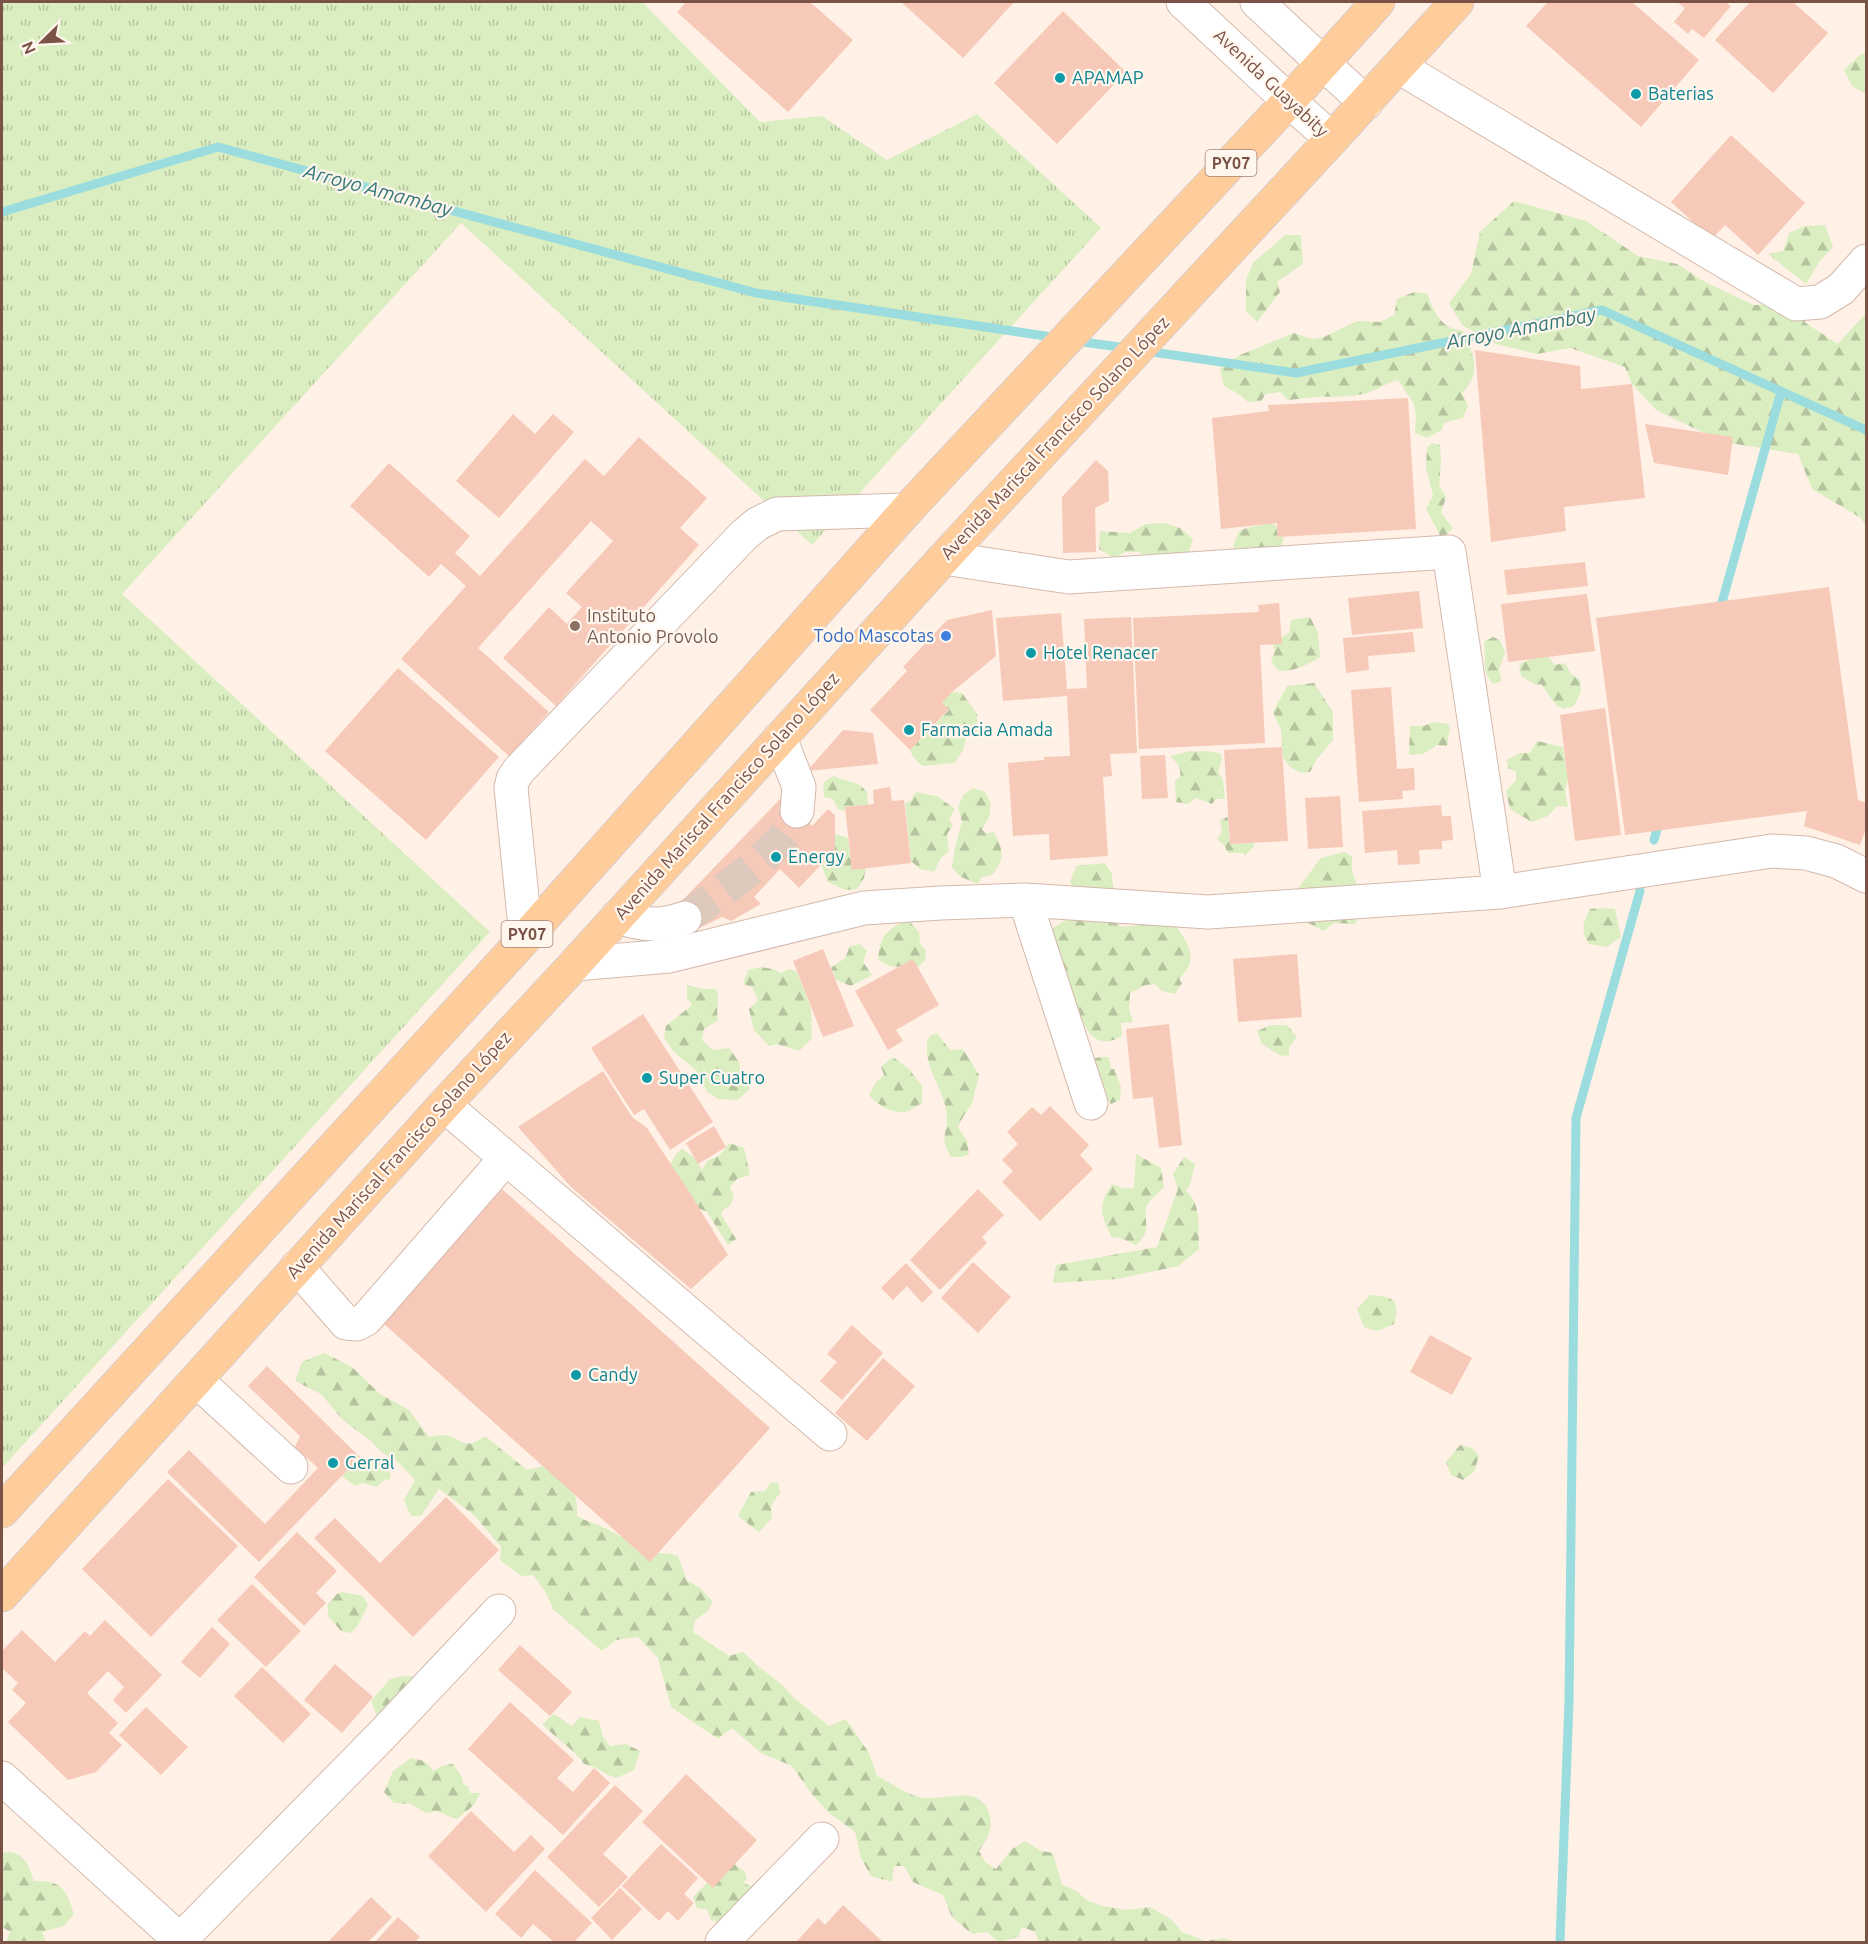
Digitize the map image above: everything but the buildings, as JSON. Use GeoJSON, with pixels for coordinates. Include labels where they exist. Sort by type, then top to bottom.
{"type":"FeatureCollection","features":[{"type":"Feature","properties":{"kind":"main road","name":"PY07"},"geometry":{"type":"LineString","coordinates":[[2,1511],[526,937],[907,510],[1289,101],[1378,2]]}},
{"type":"Feature","properties":{"kind":"main road","name":"Avenida Mariscal Francisco Solano López"},"geometry":{"type":"LineString","coordinates":[[2,1595],[444,1105],[1457,2]]}},
{"type":"Feature","properties":{"kind":"street","name":"Avenida Guayabity"},"geometry":{"type":"LineString","coordinates":[[1183,2],[1332,139]]}},
{"type":"Feature","properties":{"kind":"street"},"geometry":{"type":"LineString","coordinates":[[1257,2],[1366,103]]}},
{"type":"Feature","properties":{"kind":"street"},"geometry":{"type":"LineString","coordinates":[[1399,67],[1796,304],[1820,302],[1841,289],[1866,261]]}},
{"type":"Feature","properties":{"kind":"street"},"geometry":{"type":"LineString","coordinates":[[526,937],[511,788],[513,779],[519,770],[757,524],[777,514],[907,510]]}},
{"type":"Feature","properties":{"kind":"street"},"geometry":{"type":"LineString","coordinates":[[944,558],[1069,577],[1449,552],[1500,892]]}},
{"type":"Feature","properties":{"kind":"street"},"geometry":{"type":"LineString","coordinates":[[780,738],[799,787],[797,811]]}},
{"type":"Feature","properties":{"kind":"street"},"geometry":{"type":"LineString","coordinates":[[575,964],[669,956],[864,908],[1025,900],[1208,912],[1500,892],[1772,851],[1806,853],[1836,861],[1866,876]]}},
{"type":"Feature","properties":{"kind":"street"},"geometry":{"type":"LineString","coordinates":[[1025,900],[1091,1103]]}},
{"type":"Feature","properties":{"kind":"street"},"geometry":{"type":"LineString","coordinates":[[617,918],[642,925],[671,923],[685,918]]}},
{"type":"Feature","properties":{"kind":"street"},"geometry":{"type":"LineString","coordinates":[[444,1105],[830,1434]]}},
{"type":"Feature","properties":{"kind":"street"},"geometry":{"type":"LineString","coordinates":[[297,1268],[346,1323],[357,1324],[366,1319],[506,1158]]}},
{"type":"Feature","properties":{"kind":"street"},"geometry":{"type":"LineString","coordinates":[[196,1380],[291,1467]]}},
{"type":"Feature","properties":{"kind":"street"},"geometry":{"type":"LineString","coordinates":[[2,1778],[181,1941],[499,1611]]}},
{"type":"Feature","properties":{"kind":"street"},"geometry":{"type":"LineString","coordinates":[[722,1942],[822,1839]]}},
{"type":"Feature","properties":{"kind":"green space"},"geometry":{"type":"Polygon","coordinates":[[[2,2],[644,2],[760,122],[822,116],[887,160],[977,114],[1101,228],[812,545],[461,223],[122,594],[490,932],[2,1468],[2,2]]]}},
{"type":"Feature","properties":{"kind":"green space"},"geometry":{"type":"Polygon","coordinates":[[[1866,52],[1866,94],[1852,86],[1844,70],[1866,52]]]}},
{"type":"Feature","properties":{"kind":"green space"},"geometry":{"type":"Polygon","coordinates":[[[1514,201],[1586,221],[1638,256],[1677,264],[1705,282],[1754,305],[1777,304],[1794,310],[1807,324],[1838,344],[1866,313],[1866,527],[1861,518],[1812,489],[1798,454],[1723,442],[1656,410],[1632,384],[1625,367],[1570,348],[1537,354],[1496,344],[1462,325],[1449,303],[1471,274],[1480,232],[1514,201]]]}},
{"type":"Feature","properties":{"kind":"green space"},"geometry":{"type":"Polygon","coordinates":[[[1825,225],[1833,247],[1820,261],[1806,284],[1768,254],[1783,251],[1789,233],[1805,226],[1825,225]]]}},
{"type":"Feature","properties":{"kind":"green space"},"geometry":{"type":"Polygon","coordinates":[[[1285,235],[1301,235],[1303,264],[1277,282],[1280,292],[1257,322],[1246,311],[1246,280],[1253,263],[1285,235]]]}},
{"type":"Feature","properties":{"kind":"green space"},"geometry":{"type":"Polygon","coordinates":[[[1414,292],[1427,294],[1439,318],[1449,327],[1463,331],[1474,363],[1472,378],[1462,393],[1468,406],[1463,418],[1444,423],[1442,430],[1427,438],[1415,433],[1414,404],[1398,380],[1357,395],[1288,400],[1280,392],[1266,394],[1261,401],[1248,402],[1224,386],[1220,369],[1240,355],[1294,333],[1312,339],[1324,337],[1357,321],[1380,322],[1394,315],[1397,299],[1414,292]]]}},
{"type":"Feature","properties":{"kind":"green space"},"geometry":{"type":"Polygon","coordinates":[[[1432,443],[1440,445],[1439,485],[1446,497],[1441,513],[1453,528],[1442,539],[1426,509],[1433,495],[1426,468],[1427,448],[1432,443]]]}},
{"type":"Feature","properties":{"kind":"green space"},"geometry":{"type":"Polygon","coordinates":[[[1165,523],[1180,528],[1193,539],[1187,558],[1149,559],[1139,552],[1126,552],[1114,558],[1099,549],[1100,531],[1130,533],[1146,524],[1165,523]]]}},
{"type":"Feature","properties":{"kind":"green space"},"geometry":{"type":"Polygon","coordinates":[[[1272,523],[1277,527],[1278,537],[1284,537],[1279,552],[1236,554],[1233,546],[1239,531],[1272,523]]]}},
{"type":"Feature","properties":{"kind":"green space"},"geometry":{"type":"Polygon","coordinates":[[[1310,617],[1318,633],[1320,657],[1301,667],[1279,671],[1271,662],[1275,651],[1272,643],[1289,633],[1291,620],[1310,617]]]}},
{"type":"Feature","properties":{"kind":"green space"},"geometry":{"type":"Polygon","coordinates":[[[1493,637],[1500,640],[1505,652],[1499,670],[1502,681],[1493,684],[1485,669],[1484,642],[1493,637]]]}},
{"type":"Feature","properties":{"kind":"green space"},"geometry":{"type":"Polygon","coordinates":[[[1547,655],[1555,665],[1565,663],[1571,674],[1580,680],[1581,691],[1574,706],[1564,709],[1556,705],[1541,684],[1536,685],[1521,676],[1519,665],[1534,657],[1547,655]]]}},
{"type":"Feature","properties":{"kind":"green space"},"geometry":{"type":"Polygon","coordinates":[[[1314,683],[1333,712],[1333,740],[1317,759],[1310,772],[1301,773],[1290,767],[1283,757],[1281,730],[1273,712],[1287,686],[1314,683]]]}},
{"type":"Feature","properties":{"kind":"green space"},"geometry":{"type":"Polygon","coordinates":[[[952,692],[962,693],[977,714],[977,732],[967,736],[963,750],[955,763],[922,766],[910,750],[949,710],[942,703],[952,692]]]}},
{"type":"Feature","properties":{"kind":"green space"},"geometry":{"type":"Polygon","coordinates":[[[1433,722],[1448,724],[1450,728],[1447,746],[1437,745],[1423,754],[1409,755],[1410,726],[1424,726],[1433,722]]]}},
{"type":"Feature","properties":{"kind":"green space"},"geometry":{"type":"Polygon","coordinates":[[[1537,741],[1563,747],[1568,779],[1565,791],[1568,807],[1557,806],[1548,816],[1532,822],[1510,809],[1506,791],[1516,780],[1516,772],[1508,768],[1507,760],[1520,753],[1530,753],[1537,741]]]}},
{"type":"Feature","properties":{"kind":"green space"},"geometry":{"type":"Polygon","coordinates":[[[1190,751],[1221,754],[1222,760],[1218,772],[1223,780],[1225,799],[1216,799],[1212,804],[1196,798],[1188,804],[1176,802],[1175,781],[1180,777],[1180,768],[1170,756],[1190,751]]]}},
{"type":"Feature","properties":{"kind":"green space"},"geometry":{"type":"Polygon","coordinates":[[[833,776],[860,785],[867,792],[868,805],[845,807],[844,811],[838,809],[833,799],[824,797],[823,783],[833,776]]]}},
{"type":"Feature","properties":{"kind":"green space"},"geometry":{"type":"Polygon","coordinates":[[[973,788],[985,792],[991,804],[989,817],[982,830],[986,833],[994,832],[1002,853],[993,874],[981,878],[978,884],[961,877],[952,868],[962,822],[958,808],[963,795],[973,788]]]}},
{"type":"Feature","properties":{"kind":"green space"},"geometry":{"type":"Polygon","coordinates":[[[916,792],[937,796],[955,809],[949,819],[953,826],[947,834],[949,851],[941,858],[934,872],[920,869],[911,861],[905,803],[910,801],[916,792]]]}},
{"type":"Feature","properties":{"kind":"green space"},"geometry":{"type":"Polygon","coordinates":[[[1228,817],[1230,844],[1253,843],[1255,845],[1245,856],[1243,853],[1228,853],[1217,839],[1222,832],[1220,820],[1228,817]]]}},
{"type":"Feature","properties":{"kind":"green space"},"geometry":{"type":"Polygon","coordinates":[[[835,834],[848,838],[852,869],[866,868],[864,878],[857,889],[845,890],[828,882],[821,865],[835,850],[835,834]]]}},
{"type":"Feature","properties":{"kind":"green space"},"geometry":{"type":"Polygon","coordinates":[[[1344,852],[1352,856],[1352,871],[1365,907],[1355,924],[1334,923],[1324,931],[1302,920],[1296,891],[1321,858],[1344,852]]]}},
{"type":"Feature","properties":{"kind":"green space"},"geometry":{"type":"Polygon","coordinates":[[[1105,863],[1112,874],[1113,891],[1076,892],[1070,882],[1076,866],[1105,863]]]}},
{"type":"Feature","properties":{"kind":"green space"},"geometry":{"type":"Polygon","coordinates":[[[1590,909],[1615,909],[1621,937],[1607,947],[1589,944],[1584,923],[1590,909]]]}},
{"type":"Feature","properties":{"kind":"green space"},"geometry":{"type":"Polygon","coordinates":[[[1067,919],[1111,920],[1122,927],[1175,925],[1185,939],[1190,952],[1189,965],[1179,979],[1182,983],[1175,994],[1162,991],[1155,984],[1146,985],[1130,993],[1129,1009],[1133,1022],[1121,1023],[1122,1036],[1115,1040],[1098,1039],[1089,1032],[1082,1019],[1060,1012],[1041,936],[1067,919]]]}},
{"type":"Feature","properties":{"kind":"green space"},"geometry":{"type":"Polygon","coordinates":[[[902,922],[910,922],[919,932],[920,944],[926,950],[925,960],[918,967],[889,966],[878,959],[884,936],[902,922]]]}},
{"type":"Feature","properties":{"kind":"green space"},"geometry":{"type":"Polygon","coordinates":[[[860,944],[867,951],[863,962],[872,975],[851,986],[836,980],[831,968],[845,958],[850,946],[860,944]]]}},
{"type":"Feature","properties":{"kind":"green space"},"geometry":{"type":"Polygon","coordinates":[[[761,967],[781,973],[789,969],[797,972],[811,1008],[812,1038],[799,1051],[777,1044],[769,1046],[754,1030],[749,1009],[758,1000],[752,987],[743,984],[748,970],[761,967]]]}},
{"type":"Feature","properties":{"kind":"green space"},"geometry":{"type":"Polygon","coordinates":[[[687,985],[716,989],[718,1020],[704,1029],[702,1040],[713,1050],[729,1048],[739,1062],[741,1074],[749,1083],[750,1089],[737,1100],[719,1099],[707,1092],[697,1071],[674,1052],[664,1038],[666,1026],[692,1005],[687,998],[687,985]]]}},
{"type":"Feature","properties":{"kind":"green space"},"geometry":{"type":"Polygon","coordinates":[[[1271,1025],[1287,1025],[1297,1037],[1289,1047],[1289,1055],[1281,1056],[1262,1044],[1257,1031],[1271,1025]]]}},
{"type":"Feature","properties":{"kind":"green space"},"geometry":{"type":"Polygon","coordinates":[[[937,1033],[950,1050],[963,1049],[979,1075],[972,1104],[958,1127],[967,1141],[969,1154],[963,1157],[951,1157],[945,1144],[946,1109],[927,1053],[927,1041],[931,1035],[937,1033]]]}},
{"type":"Feature","properties":{"kind":"green space"},"geometry":{"type":"Polygon","coordinates":[[[893,1057],[909,1069],[922,1086],[922,1103],[909,1111],[898,1112],[887,1109],[869,1095],[876,1082],[884,1075],[881,1067],[893,1057]]]}},
{"type":"Feature","properties":{"kind":"green space"},"geometry":{"type":"Polygon","coordinates":[[[1109,1057],[1111,1069],[1114,1069],[1121,1087],[1120,1100],[1111,1104],[1102,1094],[1091,1059],[1109,1057]]]}},
{"type":"Feature","properties":{"kind":"green space"},"geometry":{"type":"Polygon","coordinates":[[[729,1143],[744,1148],[750,1175],[737,1179],[730,1187],[734,1197],[730,1206],[721,1214],[736,1239],[728,1245],[707,1212],[693,1206],[688,1190],[668,1168],[676,1154],[682,1149],[696,1159],[702,1171],[707,1161],[720,1155],[729,1143]]]}},
{"type":"Feature","properties":{"kind":"green space"},"geometry":{"type":"Polygon","coordinates":[[[1136,1154],[1161,1168],[1164,1187],[1147,1205],[1145,1234],[1136,1245],[1118,1237],[1112,1238],[1102,1211],[1104,1199],[1112,1184],[1123,1188],[1134,1188],[1136,1154]]]}},
{"type":"Feature","properties":{"kind":"green space"},"geometry":{"type":"Polygon","coordinates":[[[1184,1157],[1195,1164],[1186,1191],[1191,1196],[1197,1210],[1199,1249],[1178,1266],[1117,1279],[1053,1283],[1056,1265],[1157,1247],[1178,1189],[1173,1174],[1184,1157]]]}},
{"type":"Feature","properties":{"kind":"green space"},"geometry":{"type":"Polygon","coordinates":[[[1370,1295],[1390,1298],[1393,1301],[1396,1305],[1394,1324],[1377,1331],[1364,1327],[1357,1309],[1370,1295]]]}},
{"type":"Feature","properties":{"kind":"green space"},"geometry":{"type":"Polygon","coordinates":[[[324,1353],[352,1367],[380,1394],[409,1410],[429,1437],[444,1435],[468,1444],[485,1436],[527,1470],[558,1463],[575,1495],[577,1516],[644,1549],[678,1556],[687,1581],[699,1587],[713,1602],[707,1612],[695,1620],[693,1632],[729,1656],[743,1652],[829,1726],[846,1719],[869,1753],[877,1776],[919,1797],[968,1796],[977,1798],[984,1804],[991,1823],[987,1837],[979,1851],[985,1862],[996,1869],[1012,1849],[1025,1841],[1041,1851],[1053,1853],[1062,1885],[1075,1890],[1088,1901],[1126,1910],[1150,1907],[1172,1920],[1182,1932],[1206,1941],[1224,1938],[1236,1942],[1039,1942],[1035,1932],[1022,1927],[1018,1937],[999,1942],[987,1932],[972,1934],[952,1917],[943,1895],[913,1882],[904,1866],[894,1866],[892,1882],[871,1876],[861,1858],[855,1832],[829,1813],[792,1766],[761,1753],[732,1728],[718,1739],[671,1707],[658,1658],[638,1637],[616,1640],[602,1651],[553,1609],[545,1591],[533,1575],[521,1576],[500,1560],[501,1547],[474,1515],[439,1489],[421,1516],[411,1516],[404,1500],[415,1480],[400,1464],[380,1451],[370,1440],[344,1421],[321,1394],[295,1381],[302,1362],[324,1353]]]}},
{"type":"Feature","properties":{"kind":"green space"},"geometry":{"type":"Polygon","coordinates":[[[1460,1445],[1472,1448],[1479,1456],[1474,1472],[1463,1480],[1451,1475],[1446,1462],[1460,1445]]]}},
{"type":"Feature","properties":{"kind":"green space"},"geometry":{"type":"Polygon","coordinates":[[[360,1457],[382,1465],[391,1474],[389,1481],[385,1479],[377,1487],[363,1483],[355,1486],[342,1476],[360,1457]]]}},
{"type":"Feature","properties":{"kind":"green space"},"geometry":{"type":"Polygon","coordinates":[[[778,1482],[780,1492],[771,1506],[772,1518],[759,1532],[738,1516],[751,1492],[765,1491],[770,1483],[778,1482]]]}},
{"type":"Feature","properties":{"kind":"green space"},"geometry":{"type":"Polygon","coordinates":[[[342,1592],[363,1596],[368,1605],[358,1625],[351,1633],[341,1631],[328,1616],[328,1604],[342,1592]]]}},
{"type":"Feature","properties":{"kind":"green space"},"geometry":{"type":"Polygon","coordinates":[[[413,1676],[419,1683],[386,1724],[377,1716],[371,1701],[390,1679],[413,1676]]]}},
{"type":"Feature","properties":{"kind":"green space"},"geometry":{"type":"Polygon","coordinates":[[[554,1714],[572,1726],[580,1717],[599,1721],[603,1737],[610,1746],[626,1744],[640,1751],[634,1770],[616,1778],[584,1764],[542,1724],[554,1714]]]}},
{"type":"Feature","properties":{"kind":"green space"},"geometry":{"type":"Polygon","coordinates":[[[411,1758],[424,1762],[433,1771],[444,1765],[453,1764],[462,1777],[463,1784],[469,1787],[470,1793],[480,1793],[474,1805],[457,1819],[435,1811],[426,1813],[411,1804],[394,1803],[384,1792],[393,1771],[411,1758]]]}},
{"type":"Feature","properties":{"kind":"green space"},"geometry":{"type":"Polygon","coordinates":[[[10,1852],[23,1859],[34,1881],[51,1882],[57,1885],[68,1898],[74,1914],[64,1926],[42,1932],[46,1942],[6,1942],[10,1932],[2,1927],[2,1853],[10,1852]]]}},
{"type":"Feature","properties":{"kind":"green space"},"geometry":{"type":"Polygon","coordinates":[[[733,1863],[744,1871],[747,1878],[744,1883],[750,1886],[757,1885],[719,1923],[711,1920],[707,1910],[697,1908],[693,1897],[711,1879],[733,1863]]]}},
{"type":"Feature","properties":{"kind":"waterway","name":"Arroyo Amambay"},"geometry":{"type":"LineString","coordinates":[[2,212],[218,147],[756,293],[1059,338]]}},
{"type":"Feature","properties":{"kind":"waterway","name":"Arroyo Amambay"},"geometry":{"type":"LineString","coordinates":[[1146,351],[1296,373],[1602,310],[1866,430]]}},
{"type":"Feature","properties":{"kind":"waterway"},"geometry":{"type":"LineString","coordinates":[[1075,341],[1127,348]]}},
{"type":"Feature","properties":{"kind":"waterway"},"geometry":{"type":"LineString","coordinates":[[1719,613],[1781,392]]}},
{"type":"Feature","properties":{"kind":"waterway"},"geometry":{"type":"LineString","coordinates":[[1654,840],[1660,819]]}},
{"type":"Feature","properties":{"kind":"waterway"},"geometry":{"type":"LineString","coordinates":[[1560,1942],[1569,1702],[1576,1118],[1640,891]]}},
{"type":"Feature","properties":{"kind":"tunnel"},"geometry":{"type":"LineString","coordinates":[[685,918],[769,852],[790,828],[797,811]]}},
{"type":"Feature","properties":{"kind":"place","name":"APAMAP"},"geometry":{"type":"Point","coordinates":[1060,78]}},
{"type":"Feature","properties":{"kind":"place","name":"Baterias"},"geometry":{"type":"Point","coordinates":[1636,94]}},
{"type":"Feature","properties":{"kind":"place","name":"Instituto Antonio Provolo"},"geometry":{"type":"Point","coordinates":[575,626]}},
{"type":"Feature","properties":{"kind":"place","name":"Todo Mascotas"},"geometry":{"type":"Point","coordinates":[946,636]}},
{"type":"Feature","properties":{"kind":"place","name":"Hotel Renacer"},"geometry":{"type":"Point","coordinates":[1031,653]}},
{"type":"Feature","properties":{"kind":"place","name":"Farmacia Amada"},"geometry":{"type":"Point","coordinates":[909,730]}},
{"type":"Feature","properties":{"kind":"place","name":"Energy"},"geometry":{"type":"Point","coordinates":[776,857]}},
{"type":"Feature","properties":{"kind":"place","name":"Super Cuatro"},"geometry":{"type":"Point","coordinates":[647,1078]}},
{"type":"Feature","properties":{"kind":"place","name":"Candy"},"geometry":{"type":"Point","coordinates":[576,1375]}},
{"type":"Feature","properties":{"kind":"place","name":"Gerral"},"geometry":{"type":"Point","coordinates":[333,1463]}}]}
